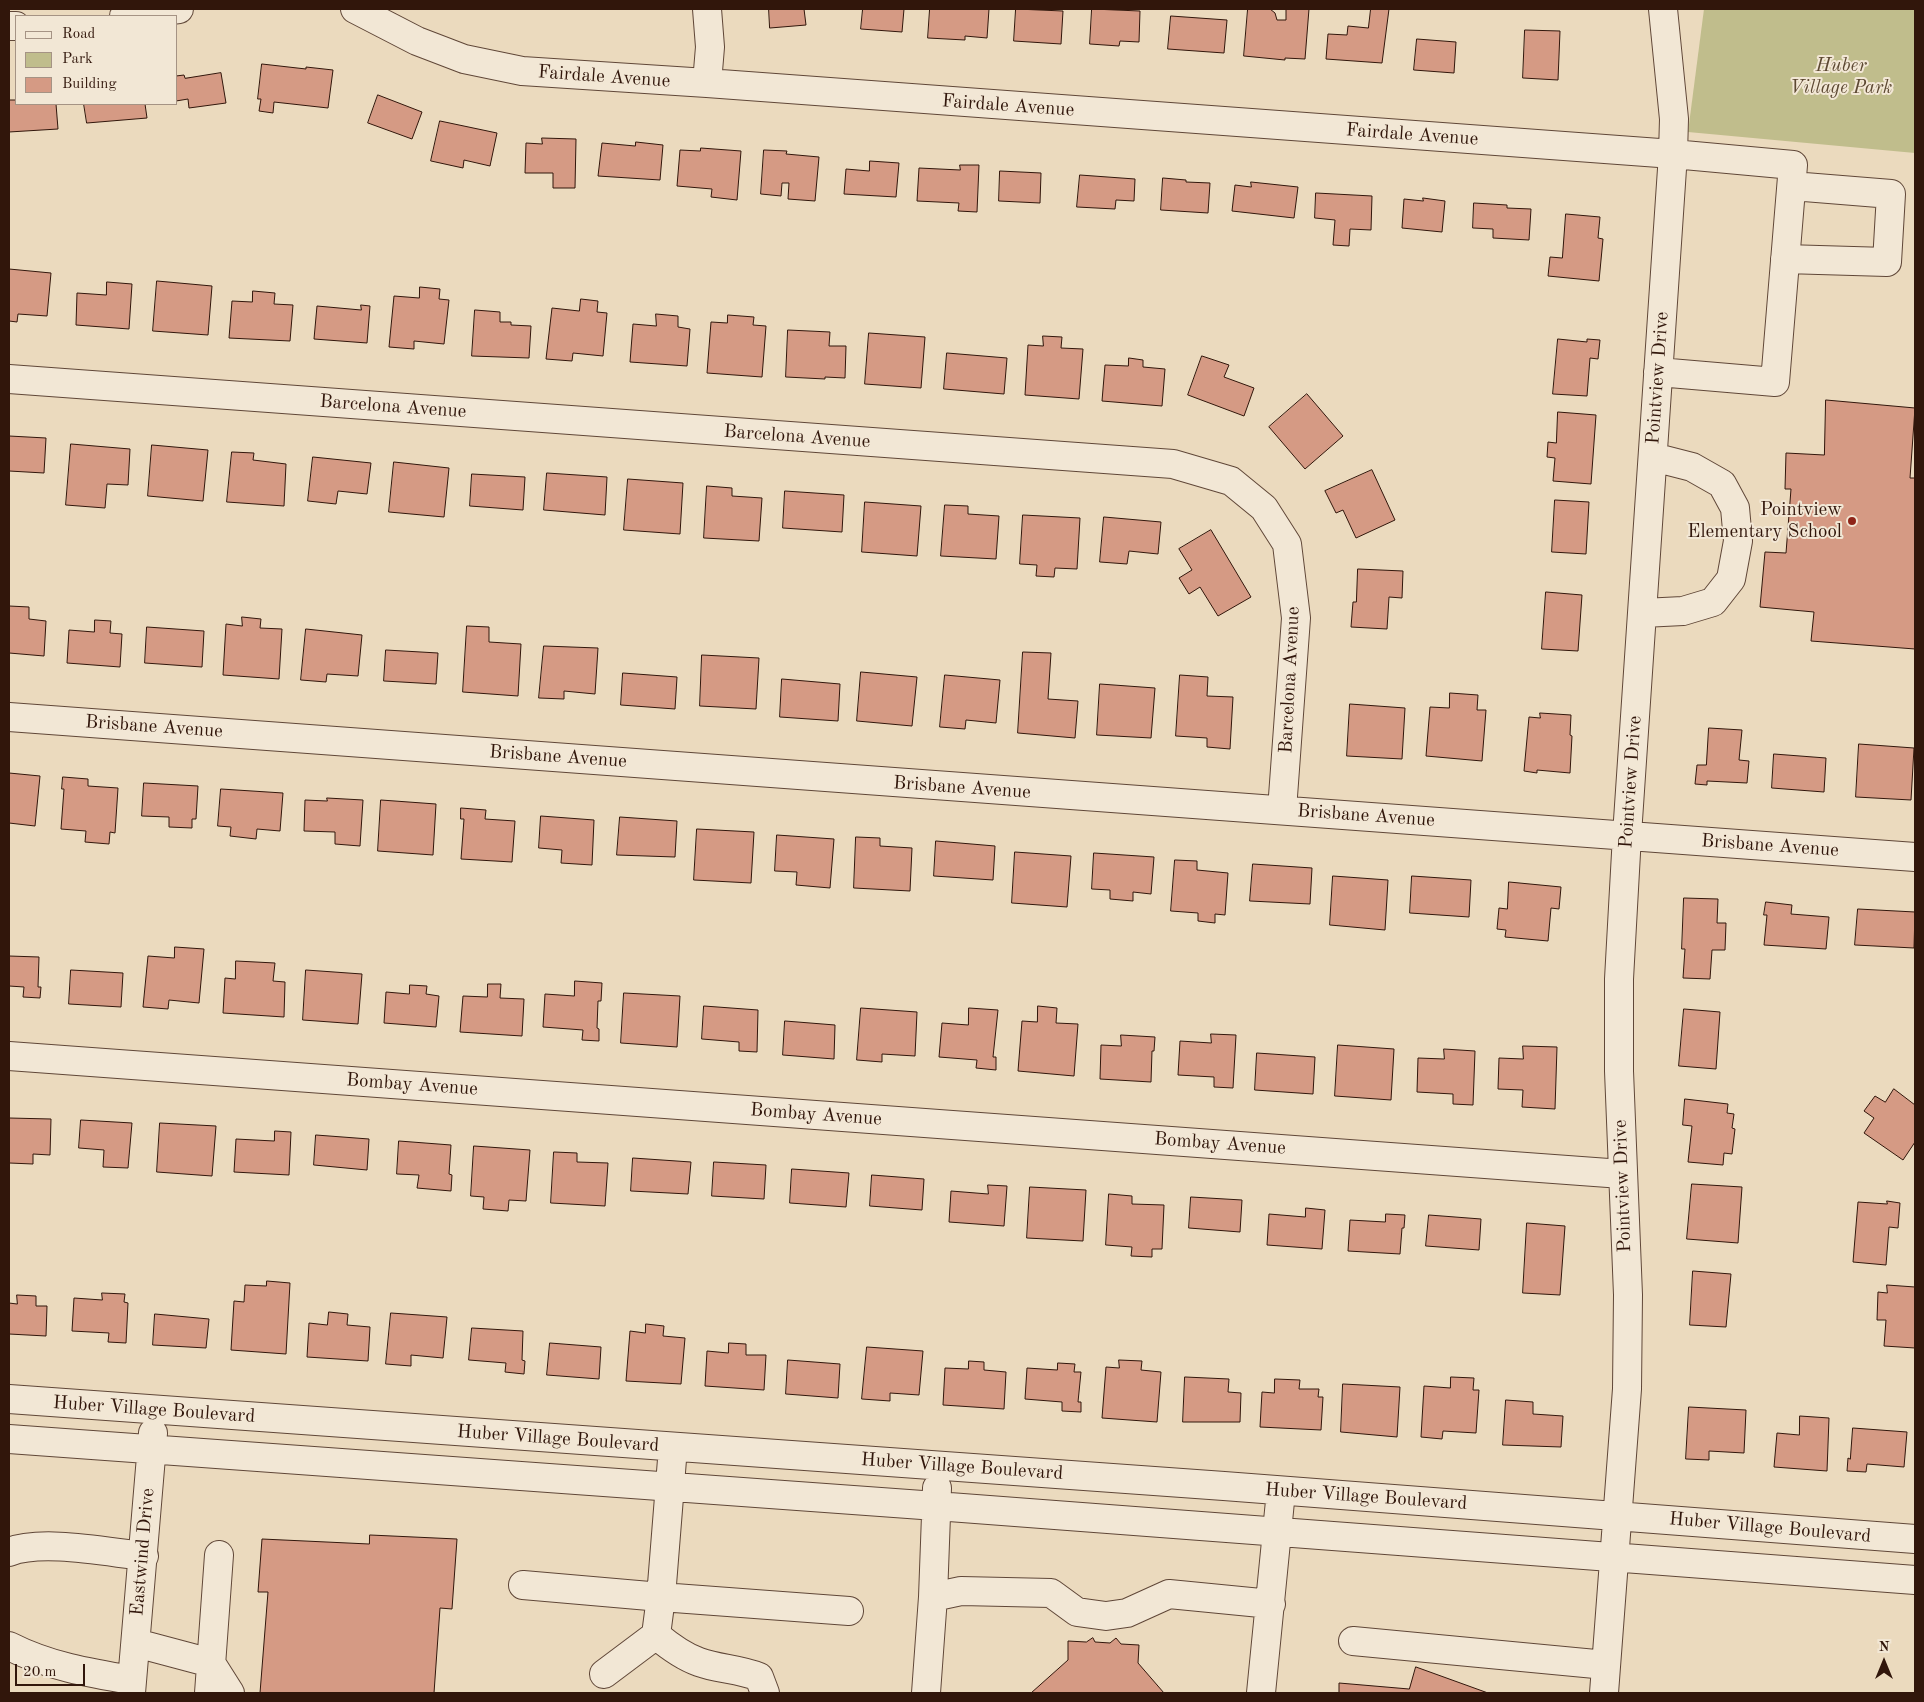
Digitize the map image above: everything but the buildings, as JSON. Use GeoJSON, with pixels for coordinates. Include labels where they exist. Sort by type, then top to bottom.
{"type":"FeatureCollection","features":[{"type":"Feature","properties":{"kind":"street"},"geometry":{"type":"LineString","coordinates":[[132,15],[179,9]]}},
{"type":"Feature","properties":{"kind":"street","name":"Fairdale Avenue"},"geometry":{"type":"LineString","coordinates":[[355,9],[417,41],[464,60],[522,71],[1673,154],[1794,165],[1792,186]]}},
{"type":"Feature","properties":{"kind":"street"},"geometry":{"type":"LineString","coordinates":[[707,9],[710,47],[707,83]]}},
{"type":"Feature","properties":{"kind":"street","name":"Pointview Drive"},"geometry":{"type":"LineString","coordinates":[[1614,1556],[1627,1389],[1628,1295],[1619,1071],[1619,979],[1673,154],[1674,119],[1663,9]]}},
{"type":"Feature","properties":{"kind":"street"},"geometry":{"type":"LineString","coordinates":[[1658,372],[1775,382],[1785,259],[1792,186],[1891,194],[1887,262],[1785,259]]}},
{"type":"Feature","properties":{"kind":"street","name":"Barcelona Avenue"},"geometry":{"type":"LineString","coordinates":[[9,379],[1172,464],[1231,481],[1264,508],[1287,544],[1296,618],[1282,810]]}},
{"type":"Feature","properties":{"kind":"street"},"geometry":{"type":"LineString","coordinates":[[1643,613],[1683,611],[1713,602],[1731,579],[1738,540],[1735,508],[1722,484],[1692,467],[1653,457]]}},
{"type":"Feature","properties":{"kind":"street","name":"Brisbane Avenue"},"geometry":{"type":"LineString","coordinates":[[9,717],[1915,857]]}},
{"type":"Feature","properties":{"kind":"street","name":"Bombay Avenue"},"geometry":{"type":"LineString","coordinates":[[9,1056],[1622,1174]]}},
{"type":"Feature","properties":{"kind":"street","name":"Huber Village Boulevard"},"geometry":{"type":"LineString","coordinates":[[9,1399],[1617,1515],[1915,1539]]}},
{"type":"Feature","properties":{"kind":"street","name":"Eastwind Drive"},"geometry":{"type":"LineString","coordinates":[[132,1687],[155,1410]]}},
{"type":"Feature","properties":{"kind":"street","name":"Huber Village Boulevard"},"geometry":{"type":"LineString","coordinates":[[9,1440],[1278,1531],[1915,1580]]}},
{"type":"Feature","properties":{"kind":"street"},"geometry":{"type":"LineString","coordinates":[[604,1674],[656,1635],[661,1597],[673,1447]]}},
{"type":"Feature","properties":{"kind":"street"},"geometry":{"type":"LineString","coordinates":[[926,1693],[933,1597],[938,1466]]}},
{"type":"Feature","properties":{"kind":"street"},"geometry":{"type":"LineString","coordinates":[[1261,1693],[1281,1491]]}},
{"type":"Feature","properties":{"kind":"street"},"geometry":{"type":"LineString","coordinates":[[9,1552],[22,1547],[51,1546],[144,1556]]}},
{"type":"Feature","properties":{"kind":"street"},"geometry":{"type":"LineString","coordinates":[[209,1693],[219,1555]]}},
{"type":"Feature","properties":{"kind":"street"},"geometry":{"type":"LineString","coordinates":[[1604,1693],[1614,1556]]}},
{"type":"Feature","properties":{"kind":"street"},"geometry":{"type":"LineString","coordinates":[[523,1585],[849,1611]]}},
{"type":"Feature","properties":{"kind":"street"},"geometry":{"type":"LineString","coordinates":[[933,1597],[961,1591],[1051,1593],[1077,1612],[1106,1616],[1127,1613],[1169,1594],[1270,1604]]}},
{"type":"Feature","properties":{"kind":"street"},"geometry":{"type":"LineString","coordinates":[[656,1635],[676,1652],[699,1662],[746,1672],[759,1677],[765,1693]]}},
{"type":"Feature","properties":{"kind":"street"},"geometry":{"type":"LineString","coordinates":[[1353,1641],[1606,1665]]}},
{"type":"Feature","properties":{"kind":"street"},"geometry":{"type":"LineString","coordinates":[[136,1643],[211,1663],[230,1693]]}},
{"type":"Feature","properties":{"kind":"street"},"geometry":{"type":"LineString","coordinates":[[9,1646],[31,1657],[60,1667],[132,1687]]}},
{"type":"Feature","properties":{"kind":"green space","name":"Huber Village Park"},"geometry":{"type":"Polygon","coordinates":[[[1704,9],[1915,9],[1915,153],[1688,132],[1704,9]]]}},
{"type":"Feature","properties":{"kind":"place","name":"Pointview Elementary School"},"geometry":{"type":"Point","coordinates":[1852,521]}}]}
